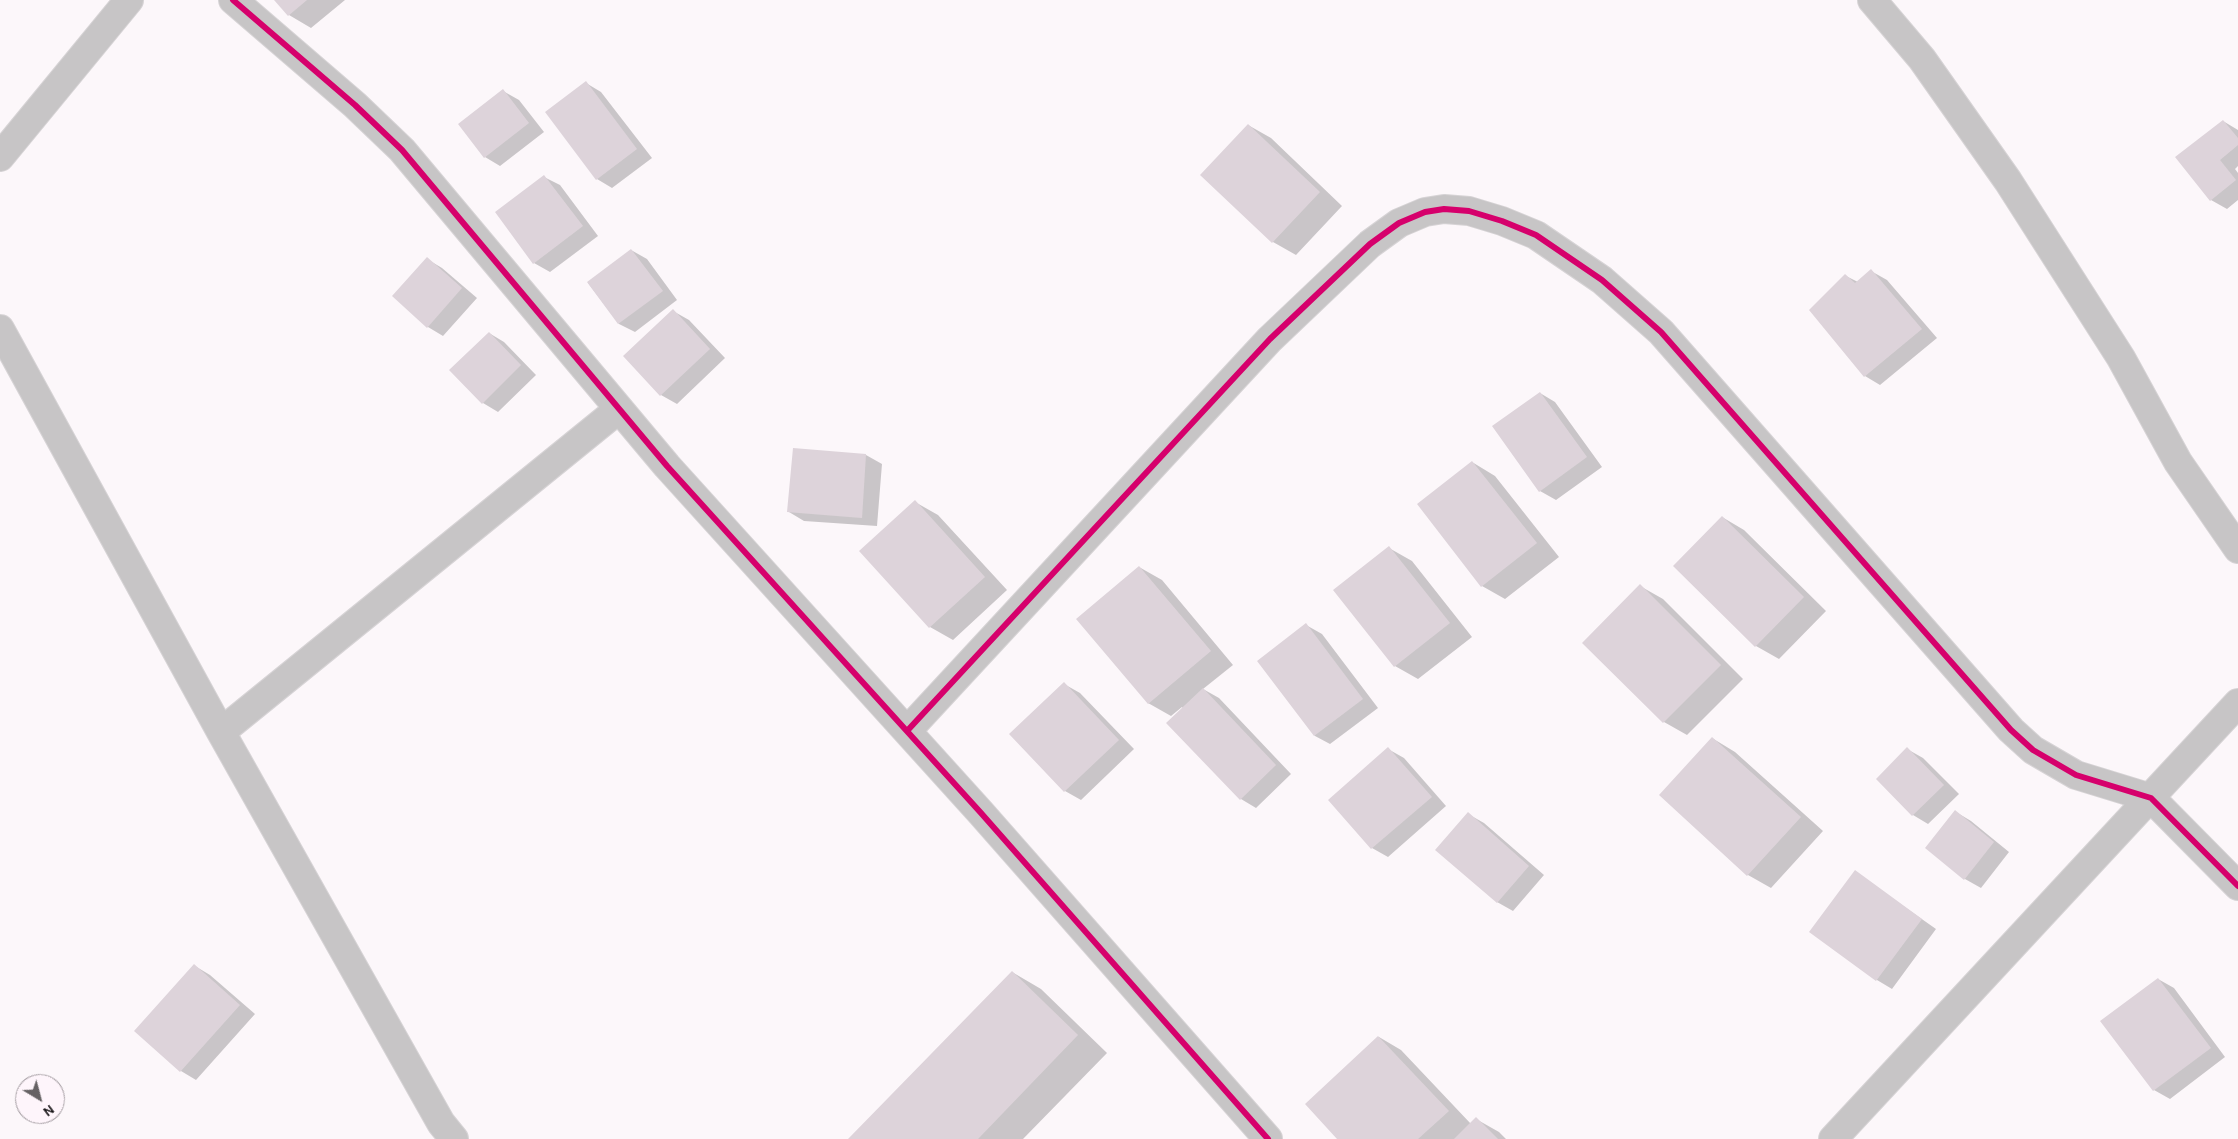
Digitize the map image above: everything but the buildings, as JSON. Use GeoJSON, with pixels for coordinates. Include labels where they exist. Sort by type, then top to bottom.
{"type":"FeatureCollection","features":[{"type":"Feature","properties":{"kind":"street"},"geometry":{"type":"LineString","coordinates":[[0,157],[129,0]]}},
{"type":"Feature","properties":{"kind":"street"},"geometry":{"type":"LineString","coordinates":[[233,0],[355,105],[402,150],[667,466],[981,813],[1268,1139]]}},
{"type":"Feature","properties":{"kind":"street"},"geometry":{"type":"LineString","coordinates":[[1872,0],[1922,59],[2008,181],[2121,358],[2178,462],[2238,549]]}},
{"type":"Feature","properties":{"kind":"street"},"geometry":{"type":"LineString","coordinates":[[906,731],[1270,339],[1370,244],[1399,224],[1425,212],[1444,209],[1469,211],[1502,221],[1536,235],[1602,280],[1661,332],[2011,730],[2033,750],[2076,776],[2151,798],[2238,886]]}},
{"type":"Feature","properties":{"kind":"street"},"geometry":{"type":"LineString","coordinates":[[0,329],[221,732],[442,1122],[454,1139]]}},
{"type":"Feature","properties":{"kind":"street"},"geometry":{"type":"LineString","coordinates":[[221,732],[619,409]]}},
{"type":"Feature","properties":{"kind":"street"},"geometry":{"type":"LineString","coordinates":[[1833,1139],[2238,703]]}},
{"type":"Feature","properties":{"kind":"cycle path"},"geometry":{"type":"LineString","coordinates":[[233,0],[355,105],[402,150],[667,466],[981,813],[1268,1139]]}},
{"type":"Feature","properties":{"kind":"cycle path"},"geometry":{"type":"LineString","coordinates":[[907,731],[1270,339],[1370,244],[1399,223],[1425,212],[1444,209],[1469,211],[1502,221],[1536,235],[1602,280],[1661,332],[2011,730],[2033,750],[2076,775],[2151,798],[2238,886]]}}]}
